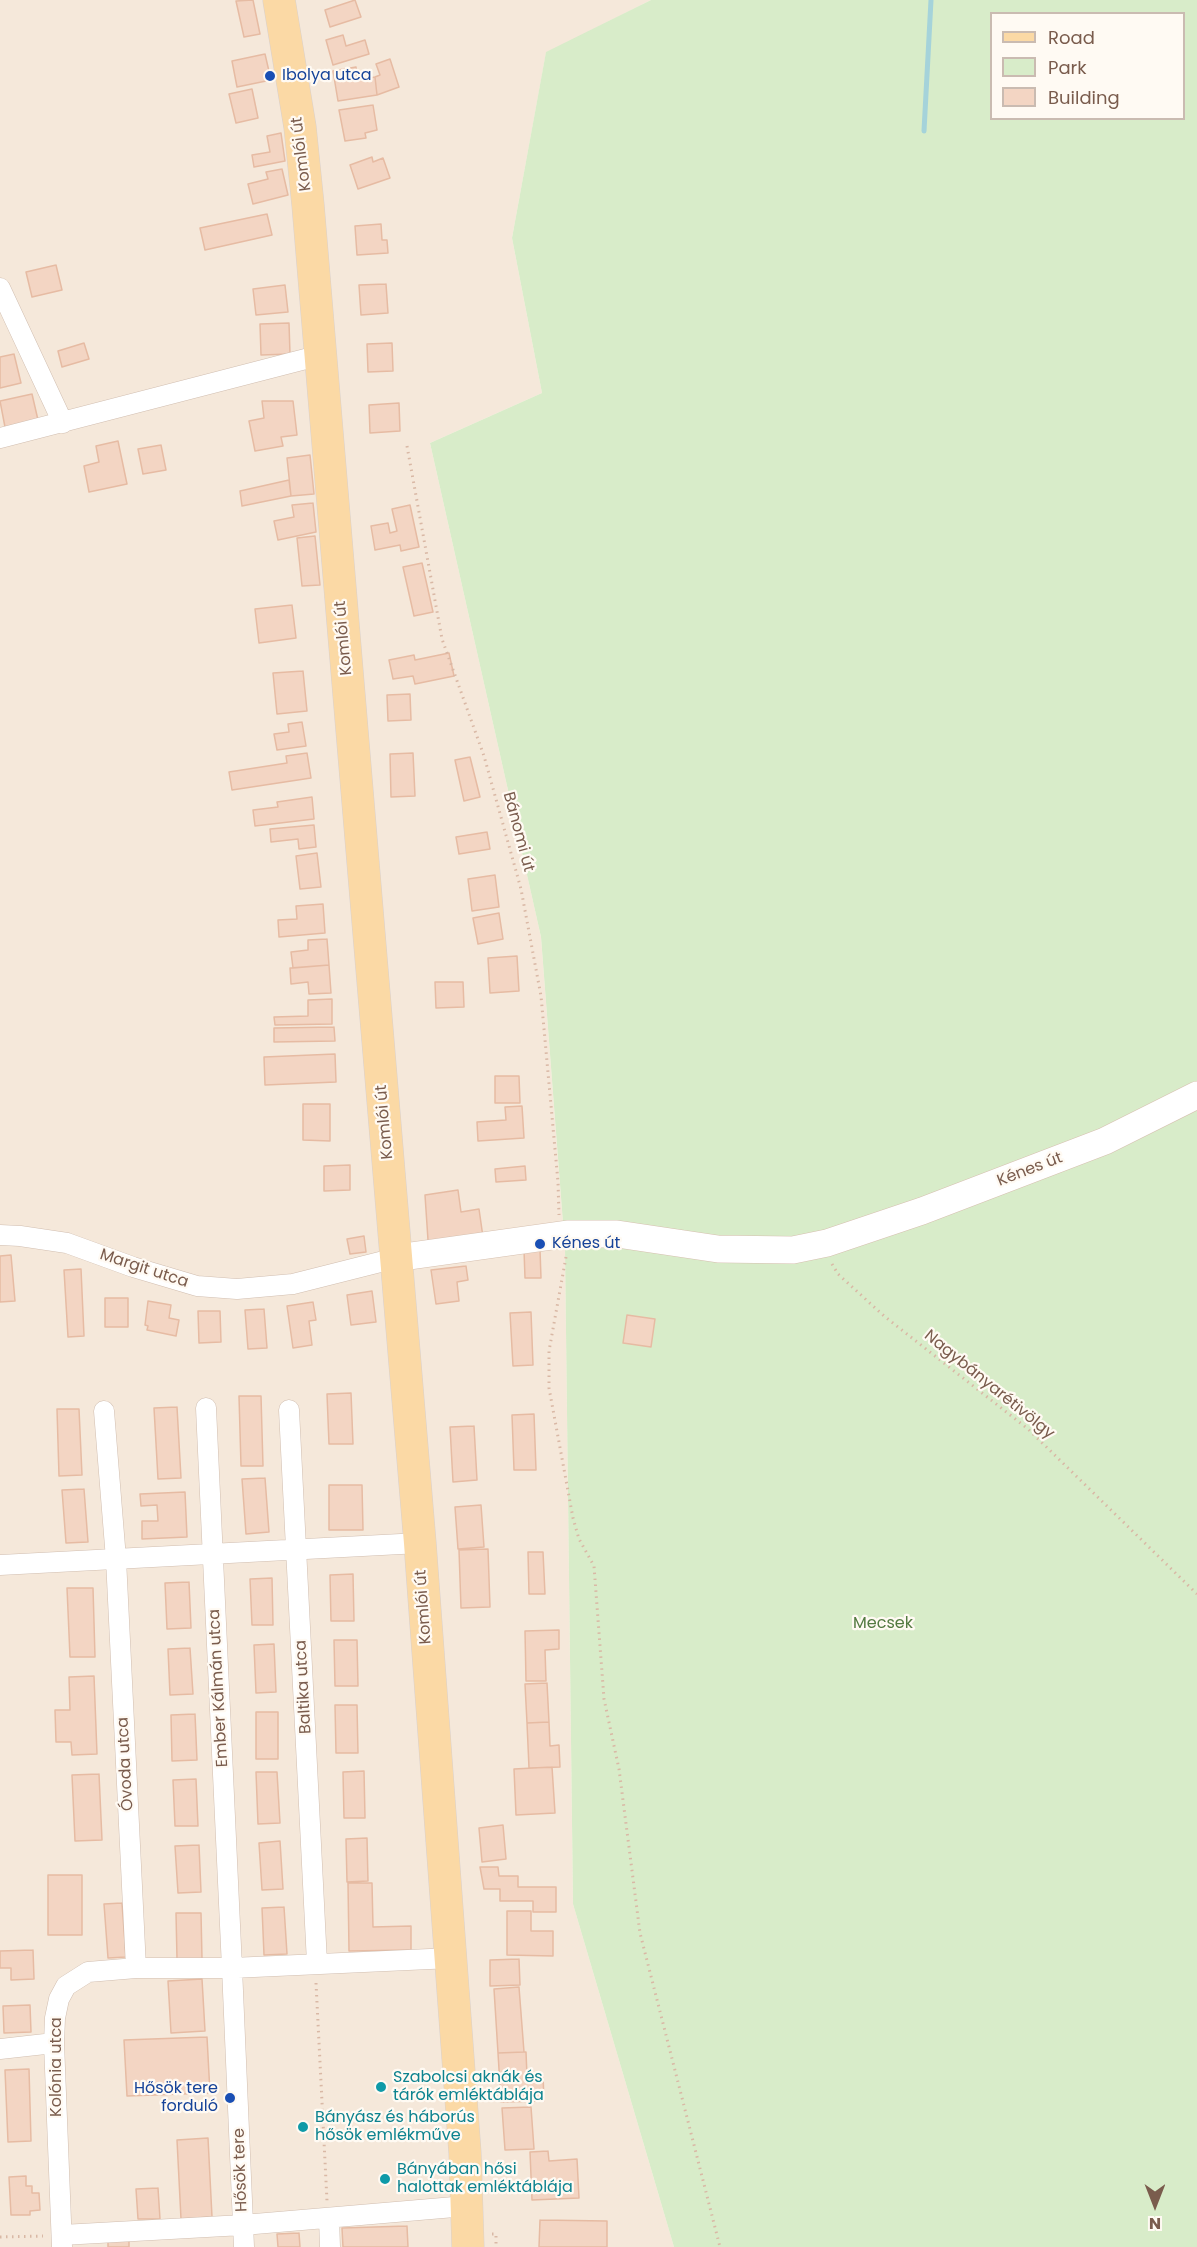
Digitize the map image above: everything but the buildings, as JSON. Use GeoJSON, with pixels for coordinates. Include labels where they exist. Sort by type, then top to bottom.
{"type":"FeatureCollection","features":[{"type":"Feature","properties":{"kind":"main road","name":"Komlói út"},"geometry":{"type":"LineString","coordinates":[[279,0],[300,127],[321,355],[420,1543],[452,1958],[468,2247]]}},
{"type":"Feature","properties":{"kind":"street"},"geometry":{"type":"LineString","coordinates":[[0,288],[63,423]]}},
{"type":"Feature","properties":{"kind":"street"},"geometry":{"type":"LineString","coordinates":[[0,438],[321,355]]}},
{"type":"Feature","properties":{"kind":"street","name":"Kénes út"},"geometry":{"type":"LineString","coordinates":[[396,1258],[563,1234],[617,1234],[718,1249],[793,1250],[820,1244],[922,1211],[1105,1141],[1197,1095]]}},
{"type":"Feature","properties":{"kind":"street","name":"Margit utca"},"geometry":{"type":"LineString","coordinates":[[0,1235],[67,1243],[133,1268],[196,1286],[237,1288],[292,1284],[396,1258]]}},
{"type":"Feature","properties":{"kind":"street","name":"Ember Kálmán utca"},"geometry":{"type":"LineString","coordinates":[[206,1408],[231,1968]]}},
{"type":"Feature","properties":{"kind":"street","name":"Baltika utca"},"geometry":{"type":"LineString","coordinates":[[290,1410],[317,1964]]}},
{"type":"Feature","properties":{"kind":"street","name":"Óvoda utca"},"geometry":{"type":"LineString","coordinates":[[104,1411],[116,1559],[136,1968]]}},
{"type":"Feature","properties":{"kind":"street"},"geometry":{"type":"LineString","coordinates":[[0,1565],[420,1543]]}},
{"type":"Feature","properties":{"kind":"street"},"geometry":{"type":"LineString","coordinates":[[231,1968],[452,1958]]}},
{"type":"Feature","properties":{"kind":"street","name":"Kolónia utca"},"geometry":{"type":"LineString","coordinates":[[62,2241],[54,2043],[59,1999],[66,1986],[88,1972],[136,1968],[231,1968]]}},
{"type":"Feature","properties":{"kind":"street","name":"Hősök tere"},"geometry":{"type":"LineString","coordinates":[[231,1968],[243,2225],[466,2206]]}},
{"type":"Feature","properties":{"kind":"street"},"geometry":{"type":"LineString","coordinates":[[0,2049],[54,2043]]}},
{"type":"Feature","properties":{"kind":"street"},"geometry":{"type":"LineString","coordinates":[[329,2218],[330,2247]]}},
{"type":"Feature","properties":{"kind":"street"},"geometry":{"type":"LineString","coordinates":[[62,2241],[243,2225],[244,2247]]}},
{"type":"Feature","properties":{"kind":"path","name":"Bánomi út"},"geometry":{"type":"LineString","coordinates":[[407,446],[442,639],[484,756],[521,889],[541,996],[566,1266],[549,1351],[549,1388],[573,1518],[579,1539],[594,1566],[604,1699],[619,1769],[640,1933],[720,2247]]}},
{"type":"Feature","properties":{"kind":"path","name":"Nagybányarétivölgy"},"geometry":{"type":"LineString","coordinates":[[820,1244],[838,1274],[884,1316],[1029,1429],[1090,1492],[1197,1594]]}},
{"type":"Feature","properties":{"kind":"path"},"geometry":{"type":"LineString","coordinates":[[317,1964],[316,1987],[329,2218]]}},
{"type":"Feature","properties":{"kind":"path"},"geometry":{"type":"LineString","coordinates":[[0,2237],[62,2241]]}},
{"type":"Feature","properties":{"kind":"shaded area"},"geometry":{"type":"Polygon","coordinates":[[[0,0],[651,0],[546,53],[512,238],[542,393],[430,443],[541,937],[565,1249],[573,1904],[674,2247],[0,2247],[0,0]]]}},
{"type":"Feature","properties":{"kind":"green space","name":"Mecsek"},"geometry":{"type":"Polygon","coordinates":[[[651,0],[1197,0],[1197,2247],[674,2247],[573,1904],[565,1249],[541,937],[430,443],[542,393],[512,238],[546,52],[651,0]]]}},
{"type":"Feature","properties":{"kind":"waterway"},"geometry":{"type":"LineString","coordinates":[[924,131],[931,0]]}},
{"type":"Feature","properties":{"kind":"place","name":"Ibolya utca"},"geometry":{"type":"Point","coordinates":[270,76]}},
{"type":"Feature","properties":{"kind":"place","name":"Kénes út"},"geometry":{"type":"Point","coordinates":[540,1244]}},
{"type":"Feature","properties":{"kind":"place","name":"Szabolcsi aknák és tárók emléktáblája"},"geometry":{"type":"Point","coordinates":[381,2087]}},
{"type":"Feature","properties":{"kind":"place","name":"Hősök tere forduló"},"geometry":{"type":"Point","coordinates":[230,2098]}},
{"type":"Feature","properties":{"kind":"place","name":"Bányász és háborús hősök emlékműve"},"geometry":{"type":"Point","coordinates":[303,2127]}},
{"type":"Feature","properties":{"kind":"place","name":"Bányában hősi halottak emléktáblája"},"geometry":{"type":"Point","coordinates":[385,2179]}}]}
